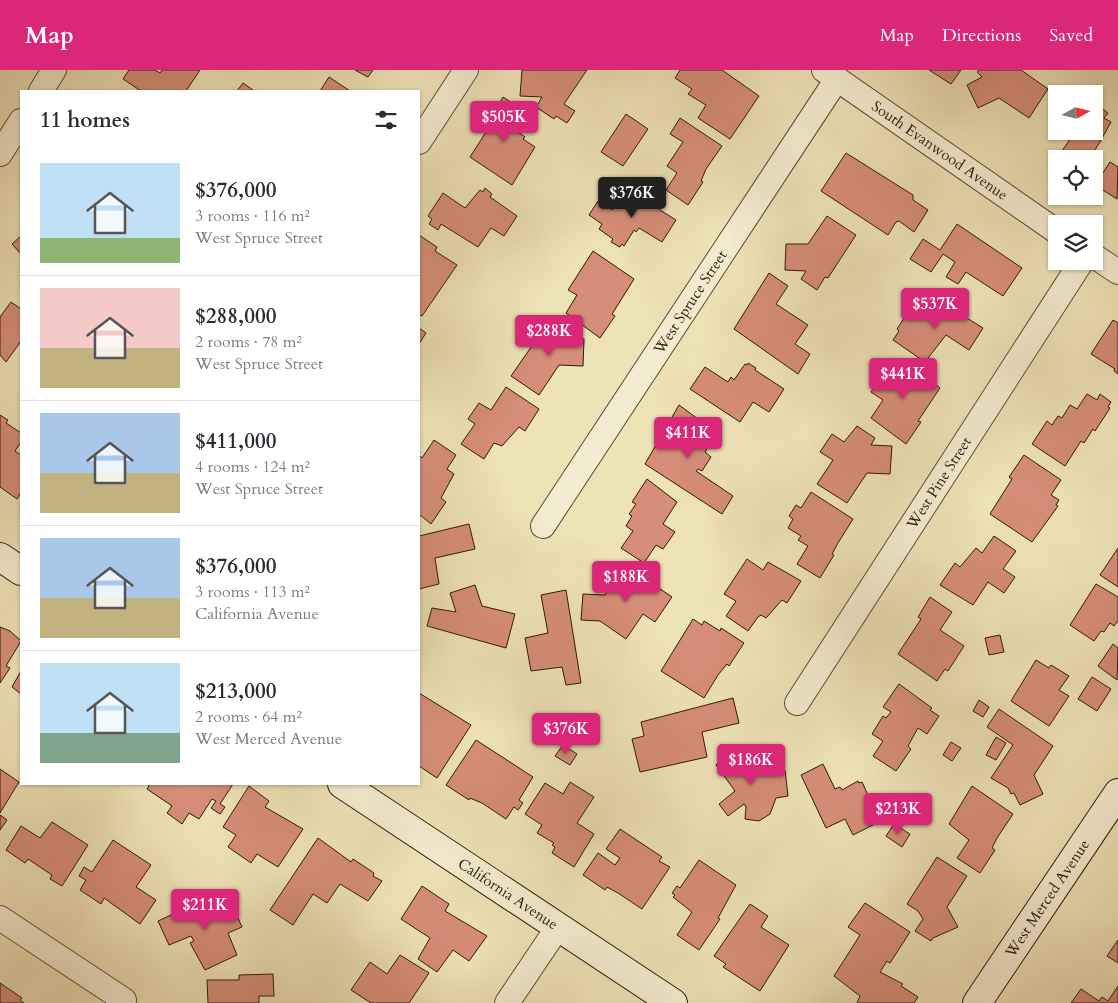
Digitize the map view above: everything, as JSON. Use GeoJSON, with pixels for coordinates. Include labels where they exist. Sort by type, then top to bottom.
{"type":"FeatureCollection","features":[{"type":"Feature","properties":{"kind":"street"},"geometry":{"type":"LineString","coordinates":[[42,90],[54,70]]}},
{"type":"Feature","properties":{"kind":"street"},"geometry":{"type":"LineString","coordinates":[[420,140],[466,70]]}},
{"type":"Feature","properties":{"kind":"street","name":"South Evanwood Avenue"},"geometry":{"type":"LineString","coordinates":[[830,74],[1048,225]]}},
{"type":"Feature","properties":{"kind":"street","name":"West Spruce Street"},"geometry":{"type":"LineString","coordinates":[[542,526],[830,74]]}},
{"type":"Feature","properties":{"kind":"street"},"geometry":{"type":"LineString","coordinates":[[0,154],[20,123]]}},
{"type":"Feature","properties":{"kind":"street"},"geometry":{"type":"LineString","coordinates":[[1103,262],[1118,272]]}},
{"type":"Feature","properties":{"kind":"street","name":"West Pine Street"},"geometry":{"type":"LineString","coordinates":[[797,703],[1076,270]]}},
{"type":"Feature","properties":{"kind":"street"},"geometry":{"type":"LineString","coordinates":[[0,557],[20,570]]}},
{"type":"Feature","properties":{"kind":"street","name":"California Avenue"},"geometry":{"type":"LineString","coordinates":[[344,785],[673,1003]]}},
{"type":"Feature","properties":{"kind":"street","name":"West Merced Avenue"},"geometry":{"type":"LineString","coordinates":[[977,1003],[1118,793]]}},
{"type":"Feature","properties":{"kind":"street"},"geometry":{"type":"LineString","coordinates":[[0,918],[123,1001]]}},
{"type":"Feature","properties":{"kind":"street"},"geometry":{"type":"LineString","coordinates":[[507,1003],[558,927]]}},
{"type":"Feature","properties":{"kind":"building"},"geometry":{"type":"Polygon","coordinates":[[[129,70],[155,70],[160,73],[162,70],[200,70],[187,90],[140,90],[123,79],[129,70]]]}},
{"type":"Feature","properties":{"kind":"building"},"geometry":{"type":"Polygon","coordinates":[[[355,70],[373,70],[368,77],[355,70]]]}},
{"type":"Feature","properties":{"kind":"building"},"geometry":{"type":"Polygon","coordinates":[[[522,70],[587,70],[564,104],[575,111],[567,123],[556,116],[554,119],[536,107],[542,97],[520,96],[522,70]]]}},
{"type":"Feature","properties":{"kind":"building"},"geometry":{"type":"Polygon","coordinates":[[[680,70],[722,70],[759,96],[730,139],[698,118],[706,105],[688,94],[692,89],[675,78],[680,70]]]}},
{"type":"Feature","properties":{"kind":"building"},"geometry":{"type":"Polygon","coordinates":[[[929,70],[961,70],[951,84],[929,70]]]}},
{"type":"Feature","properties":{"kind":"building"},"geometry":{"type":"Polygon","coordinates":[[[979,70],[1021,70],[1048,89],[1029,118],[999,98],[978,108],[967,85],[982,77],[977,72],[979,70]]]}},
{"type":"Feature","properties":{"kind":"building"},"geometry":{"type":"Polygon","coordinates":[[[329,77],[348,90],[321,90],[329,77]]]}},
{"type":"Feature","properties":{"kind":"building"},"geometry":{"type":"Polygon","coordinates":[[[243,83],[253,90],[238,90],[243,83]]]}},
{"type":"Feature","properties":{"kind":"building"},"geometry":{"type":"Polygon","coordinates":[[[503,97],[526,112],[515,130],[525,137],[523,139],[535,147],[512,185],[470,157],[486,132],[491,122],[489,121],[503,97]]]}},
{"type":"Feature","properties":{"kind":"building"},"geometry":{"type":"Polygon","coordinates":[[[1103,109],[1108,113],[1104,118],[1111,122],[1103,137],[1103,109]]]}},
{"type":"Feature","properties":{"kind":"building"},"geometry":{"type":"Polygon","coordinates":[[[626,114],[648,129],[623,166],[601,152],[626,114]]]}},
{"type":"Feature","properties":{"kind":"building"},"geometry":{"type":"Polygon","coordinates":[[[680,118],[722,146],[706,169],[701,181],[703,182],[688,205],[666,190],[677,173],[667,166],[683,142],[670,134],[680,118]]]}},
{"type":"Feature","properties":{"kind":"building"},"geometry":{"type":"Polygon","coordinates":[[[1070,140],[1101,140],[1095,150],[1063,150],[1070,140]]]}},
{"type":"Feature","properties":{"kind":"building"},"geometry":{"type":"Polygon","coordinates":[[[846,153],[913,195],[913,200],[928,210],[914,232],[899,221],[896,222],[888,235],[821,191],[846,153]]]}},
{"type":"Feature","properties":{"kind":"building"},"geometry":{"type":"Polygon","coordinates":[[[1110,162],[1118,167],[1117,199],[1103,190],[1103,173],[1110,162]]]}},
{"type":"Feature","properties":{"kind":"building"},"geometry":{"type":"Polygon","coordinates":[[[485,188],[492,194],[490,197],[517,216],[504,236],[491,228],[478,247],[441,224],[438,230],[429,224],[432,219],[428,216],[443,193],[465,208],[480,190],[483,192],[485,188]]]}},
{"type":"Feature","properties":{"kind":"building"},"geometry":{"type":"Polygon","coordinates":[[[626,189],[676,220],[662,242],[639,228],[636,232],[634,230],[624,246],[622,244],[620,247],[611,242],[613,239],[599,229],[602,224],[589,215],[598,201],[612,210],[626,189]]]}},
{"type":"Feature","properties":{"kind":"building"},"geometry":{"type":"Polygon","coordinates":[[[827,216],[856,235],[828,278],[825,277],[817,290],[801,279],[806,271],[785,270],[786,244],[808,244],[827,216]]]}},
{"type":"Feature","properties":{"kind":"building"},"geometry":{"type":"Polygon","coordinates":[[[957,224],[1022,268],[1003,296],[966,272],[958,284],[946,277],[955,262],[943,254],[931,272],[910,259],[923,239],[940,250],[957,224]]]}},
{"type":"Feature","properties":{"kind":"building"},"geometry":{"type":"Polygon","coordinates":[[[420,236],[437,247],[435,251],[457,265],[422,316],[420,315],[420,236]]]}},
{"type":"Feature","properties":{"kind":"building"},"geometry":{"type":"Polygon","coordinates":[[[20,237],[20,253],[12,244],[20,237]]]}},
{"type":"Feature","properties":{"kind":"building"},"geometry":{"type":"Polygon","coordinates":[[[593,251],[634,279],[612,314],[615,316],[600,338],[566,313],[577,295],[568,290],[593,251]]]}},
{"type":"Feature","properties":{"kind":"building"},"geometry":{"type":"Polygon","coordinates":[[[769,273],[788,286],[776,304],[808,325],[795,344],[810,354],[798,374],[734,329],[769,273]]]}},
{"type":"Feature","properties":{"kind":"building"},"geometry":{"type":"Polygon","coordinates":[[[933,297],[983,328],[969,350],[946,335],[925,362],[893,340],[899,331],[897,329],[908,312],[918,319],[933,297]]]}},
{"type":"Feature","properties":{"kind":"building"},"geometry":{"type":"Polygon","coordinates":[[[11,302],[20,308],[20,342],[6,362],[0,355],[0,317],[11,302]]]}},
{"type":"Feature","properties":{"kind":"building"},"geometry":{"type":"Polygon","coordinates":[[[550,320],[568,332],[563,338],[584,339],[583,366],[559,365],[539,395],[511,376],[550,320]]]}},
{"type":"Feature","properties":{"kind":"building"},"geometry":{"type":"Polygon","coordinates":[[[1113,320],[1118,323],[1118,374],[1114,371],[1115,369],[1091,354],[1113,320]]]}},
{"type":"Feature","properties":{"kind":"building"},"geometry":{"type":"Polygon","coordinates":[[[420,329],[426,333],[420,342],[420,329]]]}},
{"type":"Feature","properties":{"kind":"building"},"geometry":{"type":"Polygon","coordinates":[[[901,359],[940,388],[918,421],[921,422],[906,444],[871,418],[883,400],[871,392],[888,367],[893,371],[901,359]]]}},
{"type":"Feature","properties":{"kind":"building"},"geometry":{"type":"Polygon","coordinates":[[[748,363],[756,368],[755,370],[784,389],[769,412],[753,402],[740,422],[690,389],[705,367],[728,382],[731,377],[734,380],[745,364],[747,365],[748,363]]]}},
{"type":"Feature","properties":{"kind":"building"},"geometry":{"type":"Polygon","coordinates":[[[506,387],[539,409],[525,431],[519,427],[502,446],[494,443],[484,459],[461,444],[475,424],[468,419],[479,403],[491,410],[506,387]]]}},
{"type":"Feature","properties":{"kind":"building"},"geometry":{"type":"Polygon","coordinates":[[[1087,394],[1097,400],[1100,394],[1111,402],[1108,407],[1110,408],[1095,431],[1093,429],[1084,443],[1081,441],[1065,466],[1032,444],[1047,421],[1052,425],[1058,416],[1062,418],[1070,405],[1077,409],[1087,394]]]}},
{"type":"Feature","properties":{"kind":"building"},"geometry":{"type":"Polygon","coordinates":[[[679,405],[717,433],[705,452],[711,457],[702,471],[698,469],[696,471],[733,496],[722,514],[645,464],[679,405]]]}},
{"type":"Feature","properties":{"kind":"building"},"geometry":{"type":"Polygon","coordinates":[[[0,415],[8,420],[6,423],[20,432],[20,444],[15,451],[20,454],[20,494],[17,499],[0,487],[0,415]]]}},
{"type":"Feature","properties":{"kind":"building"},"geometry":{"type":"Polygon","coordinates":[[[857,426],[875,438],[871,445],[892,446],[890,474],[867,473],[847,503],[817,484],[833,460],[820,452],[832,434],[844,442],[857,426]]]}},
{"type":"Feature","properties":{"kind":"building"},"geometry":{"type":"Polygon","coordinates":[[[434,440],[456,455],[447,469],[454,474],[441,498],[446,502],[431,524],[420,515],[420,456],[422,458],[434,440]]]}},
{"type":"Feature","properties":{"kind":"building"},"geometry":{"type":"Polygon","coordinates":[[[1024,455],[1061,480],[1051,495],[1059,500],[1056,505],[1058,506],[1032,542],[990,514],[1012,479],[1009,477],[1024,455]]]}},
{"type":"Feature","properties":{"kind":"building"},"geometry":{"type":"Polygon","coordinates":[[[647,479],[677,502],[663,524],[675,532],[663,549],[656,545],[644,563],[621,548],[633,531],[626,526],[632,516],[629,514],[636,504],[632,502],[647,479]]]}},
{"type":"Feature","properties":{"kind":"building"},"geometry":{"type":"Polygon","coordinates":[[[811,492],[853,519],[820,578],[797,564],[808,546],[798,540],[801,536],[788,528],[793,519],[789,516],[796,505],[801,508],[811,492]]]}},
{"type":"Feature","properties":{"kind":"building"},"geometry":{"type":"Polygon","coordinates":[[[469,524],[475,549],[435,558],[439,584],[420,589],[420,536],[469,524]]]}},
{"type":"Feature","properties":{"kind":"building"},"geometry":{"type":"Polygon","coordinates":[[[994,536],[1016,551],[1003,569],[1015,577],[1004,593],[988,582],[973,605],[940,585],[955,563],[960,567],[976,548],[982,553],[994,536]]]}},
{"type":"Feature","properties":{"kind":"building"},"geometry":{"type":"Polygon","coordinates":[[[1118,548],[1118,587],[1100,575],[1118,548]]]}},
{"type":"Feature","properties":{"kind":"building"},"geometry":{"type":"Polygon","coordinates":[[[747,559],[763,570],[768,562],[801,581],[787,603],[782,600],[766,618],[761,615],[758,617],[748,631],[726,616],[736,601],[724,594],[747,559]]]}},
{"type":"Feature","properties":{"kind":"building"},"geometry":{"type":"Polygon","coordinates":[[[625,565],[672,597],[655,622],[643,614],[626,639],[600,621],[581,620],[583,594],[605,595],[625,565]]]}},
{"type":"Feature","properties":{"kind":"building"},"geometry":{"type":"Polygon","coordinates":[[[1096,584],[1118,597],[1118,621],[1114,626],[1110,623],[1094,641],[1070,625],[1096,584]]]}},
{"type":"Feature","properties":{"kind":"building"},"geometry":{"type":"Polygon","coordinates":[[[475,585],[482,606],[515,614],[506,648],[427,626],[432,608],[456,612],[450,593],[475,585]]]}},
{"type":"Feature","properties":{"kind":"building"},"geometry":{"type":"Polygon","coordinates":[[[566,590],[581,683],[566,685],[562,667],[531,671],[525,638],[548,633],[541,595],[566,590]]]}},
{"type":"Feature","properties":{"kind":"building"},"geometry":{"type":"Polygon","coordinates":[[[930,597],[952,612],[940,630],[964,646],[948,671],[945,669],[937,681],[898,654],[921,619],[918,617],[930,597]]]}},
{"type":"Feature","properties":{"kind":"building"},"geometry":{"type":"Polygon","coordinates":[[[693,619],[702,625],[704,621],[720,631],[721,628],[744,643],[729,666],[727,664],[718,675],[704,698],[661,671],[693,619]]]}},
{"type":"Feature","properties":{"kind":"building"},"geometry":{"type":"Polygon","coordinates":[[[0,627],[10,631],[20,640],[20,643],[6,666],[10,668],[0,683],[0,627]]]}},
{"type":"Feature","properties":{"kind":"building"},"geometry":{"type":"Polygon","coordinates":[[[1000,635],[1004,652],[989,655],[985,638],[1000,635]]]}},
{"type":"Feature","properties":{"kind":"building"},"geometry":{"type":"Polygon","coordinates":[[[1113,644],[1118,648],[1117,680],[1098,666],[1113,644]]]}},
{"type":"Feature","properties":{"kind":"building"},"geometry":{"type":"Polygon","coordinates":[[[1036,660],[1049,668],[1051,665],[1069,676],[1059,690],[1069,696],[1049,726],[1011,701],[1036,660]]]}},
{"type":"Feature","properties":{"kind":"building"},"geometry":{"type":"Polygon","coordinates":[[[20,673],[20,693],[12,687],[20,673]]]}},
{"type":"Feature","properties":{"kind":"building"},"geometry":{"type":"Polygon","coordinates":[[[1092,677],[1111,689],[1097,711],[1078,699],[1092,677]]]}},
{"type":"Feature","properties":{"kind":"building"},"geometry":{"type":"Polygon","coordinates":[[[899,684],[932,708],[930,710],[939,716],[927,734],[918,728],[908,746],[911,749],[896,771],[873,756],[883,741],[872,734],[883,716],[886,718],[891,712],[883,707],[899,684]]]}},
{"type":"Feature","properties":{"kind":"building"},"geometry":{"type":"Polygon","coordinates":[[[420,694],[471,725],[437,778],[420,767],[420,694]]]}},
{"type":"Feature","properties":{"kind":"building"},"geometry":{"type":"Polygon","coordinates":[[[733,698],[739,723],[702,732],[707,757],[640,772],[632,739],[644,736],[641,722],[733,698]]]}},
{"type":"Feature","properties":{"kind":"building"},"geometry":{"type":"Polygon","coordinates":[[[979,700],[989,707],[983,717],[973,711],[979,700]]]}},
{"type":"Feature","properties":{"kind":"building"},"geometry":{"type":"Polygon","coordinates":[[[999,709],[1053,746],[1034,775],[1043,794],[1020,805],[1014,793],[1011,794],[1008,788],[991,778],[1013,745],[987,727],[999,709]]]}},
{"type":"Feature","properties":{"kind":"building"},"geometry":{"type":"Polygon","coordinates":[[[996,737],[1006,743],[996,760],[986,755],[996,737]]]}},
{"type":"Feature","properties":{"kind":"building"},"geometry":{"type":"Polygon","coordinates":[[[476,740],[533,777],[519,800],[523,803],[518,810],[514,807],[506,819],[482,803],[470,798],[469,800],[446,785],[476,740]]]}},
{"type":"Feature","properties":{"kind":"building"},"geometry":{"type":"Polygon","coordinates":[[[951,742],[961,748],[952,761],[943,755],[951,742]]]}},
{"type":"Feature","properties":{"kind":"building"},"geometry":{"type":"Polygon","coordinates":[[[563,745],[577,754],[570,765],[555,756],[563,745]]]}},
{"type":"Feature","properties":{"kind":"building"},"geometry":{"type":"Polygon","coordinates":[[[743,745],[763,773],[785,770],[788,796],[776,798],[770,814],[759,821],[745,819],[746,807],[744,804],[728,816],[719,804],[735,791],[716,765],[743,745]]]}},
{"type":"Feature","properties":{"kind":"building"},"geometry":{"type":"Polygon","coordinates":[[[823,764],[835,789],[840,787],[842,790],[858,781],[859,783],[862,782],[874,808],[871,810],[877,823],[853,835],[845,819],[826,828],[801,775],[823,764]]]}},
{"type":"Feature","properties":{"kind":"building"},"geometry":{"type":"Polygon","coordinates":[[[0,769],[19,782],[0,813],[0,769]]]}},
{"type":"Feature","properties":{"kind":"building"},"geometry":{"type":"Polygon","coordinates":[[[570,782],[594,797],[577,823],[594,834],[574,867],[552,853],[555,847],[552,845],[554,843],[537,833],[542,825],[525,814],[545,783],[563,794],[570,782]]]}},
{"type":"Feature","properties":{"kind":"building"},"geometry":{"type":"Polygon","coordinates":[[[149,785],[232,785],[220,804],[225,807],[220,814],[211,808],[216,801],[212,799],[199,819],[189,813],[182,824],[167,813],[172,806],[147,789],[149,785]]]}},
{"type":"Feature","properties":{"kind":"building"},"geometry":{"type":"Polygon","coordinates":[[[249,786],[269,801],[265,807],[303,829],[278,867],[257,854],[251,863],[228,847],[236,835],[223,827],[249,786]]]}},
{"type":"Feature","properties":{"kind":"building"},"geometry":{"type":"Polygon","coordinates":[[[972,786],[1013,814],[997,838],[992,848],[995,850],[980,873],[957,858],[969,840],[949,824],[972,786]]]}},
{"type":"Feature","properties":{"kind":"building"},"geometry":{"type":"Polygon","coordinates":[[[0,815],[7,820],[0,830],[0,815]]]}},
{"type":"Feature","properties":{"kind":"building"},"geometry":{"type":"Polygon","coordinates":[[[52,822],[88,845],[62,886],[50,879],[52,875],[28,859],[25,863],[6,850],[21,826],[40,838],[52,822]]]}},
{"type":"Feature","properties":{"kind":"building"},"geometry":{"type":"Polygon","coordinates":[[[894,824],[910,834],[902,847],[886,836],[894,824]]]}},
{"type":"Feature","properties":{"kind":"building"},"geometry":{"type":"Polygon","coordinates":[[[620,829],[662,857],[659,861],[670,867],[642,909],[607,887],[605,890],[583,875],[598,853],[615,865],[620,858],[606,849],[620,829]]]}},
{"type":"Feature","properties":{"kind":"building"},"geometry":{"type":"Polygon","coordinates":[[[318,838],[351,862],[353,859],[374,873],[373,876],[382,881],[368,901],[340,884],[327,903],[313,894],[293,925],[270,910],[318,838]]]}},
{"type":"Feature","properties":{"kind":"building"},"geometry":{"type":"Polygon","coordinates":[[[113,840],[151,865],[136,887],[156,900],[140,924],[104,898],[101,904],[80,890],[86,880],[79,876],[84,867],[92,872],[113,840]]]}},
{"type":"Feature","properties":{"kind":"building"},"geometry":{"type":"Polygon","coordinates":[[[937,857],[967,876],[947,907],[958,927],[933,938],[931,941],[915,931],[923,919],[918,911],[907,904],[937,857]]]}},
{"type":"Feature","properties":{"kind":"building"},"geometry":{"type":"Polygon","coordinates":[[[699,860],[736,885],[718,918],[720,919],[699,950],[677,935],[692,912],[673,897],[675,895],[672,893],[677,886],[680,888],[699,860]]]}},
{"type":"Feature","properties":{"kind":"building"},"geometry":{"type":"Polygon","coordinates":[[[422,886],[449,904],[445,911],[487,936],[469,961],[453,950],[437,972],[418,959],[430,938],[401,919],[422,886]]]}},
{"type":"Feature","properties":{"kind":"building"},"geometry":{"type":"Polygon","coordinates":[[[229,898],[242,927],[228,933],[237,955],[205,970],[190,943],[194,941],[191,936],[169,945],[158,921],[180,911],[181,915],[209,903],[211,906],[229,898]]]}},
{"type":"Feature","properties":{"kind":"building"},"geometry":{"type":"Polygon","coordinates":[[[865,903],[910,932],[890,963],[887,961],[880,972],[903,984],[901,986],[918,997],[914,1003],[857,1003],[860,996],[834,976],[860,935],[848,927],[865,903]]]}},
{"type":"Feature","properties":{"kind":"building"},"geometry":{"type":"Polygon","coordinates":[[[750,904],[768,916],[761,927],[789,945],[760,991],[723,967],[726,964],[714,956],[750,904]]]}},
{"type":"Feature","properties":{"kind":"building"},"geometry":{"type":"Polygon","coordinates":[[[1118,940],[1118,963],[1107,956],[1118,940]]]}},
{"type":"Feature","properties":{"kind":"building"},"geometry":{"type":"Polygon","coordinates":[[[400,955],[429,973],[409,1003],[371,1003],[351,990],[370,962],[387,974],[400,955]]]}},
{"type":"Feature","properties":{"kind":"building"},"geometry":{"type":"Polygon","coordinates":[[[273,974],[274,996],[259,996],[259,1003],[208,1003],[207,980],[239,980],[239,975],[273,974]]]}},
{"type":"Feature","properties":{"kind":"building"},"geometry":{"type":"Polygon","coordinates":[[[0,983],[22,998],[20,1000],[24,1003],[0,1003],[0,983]]]}},
{"type":"Feature","properties":{"kind":"building"},"geometry":{"type":"Polygon","coordinates":[[[1118,986],[1118,1003],[1071,1003],[1081,989],[1099,1001],[1102,997],[1108,1001],[1118,986]]]}}]}
